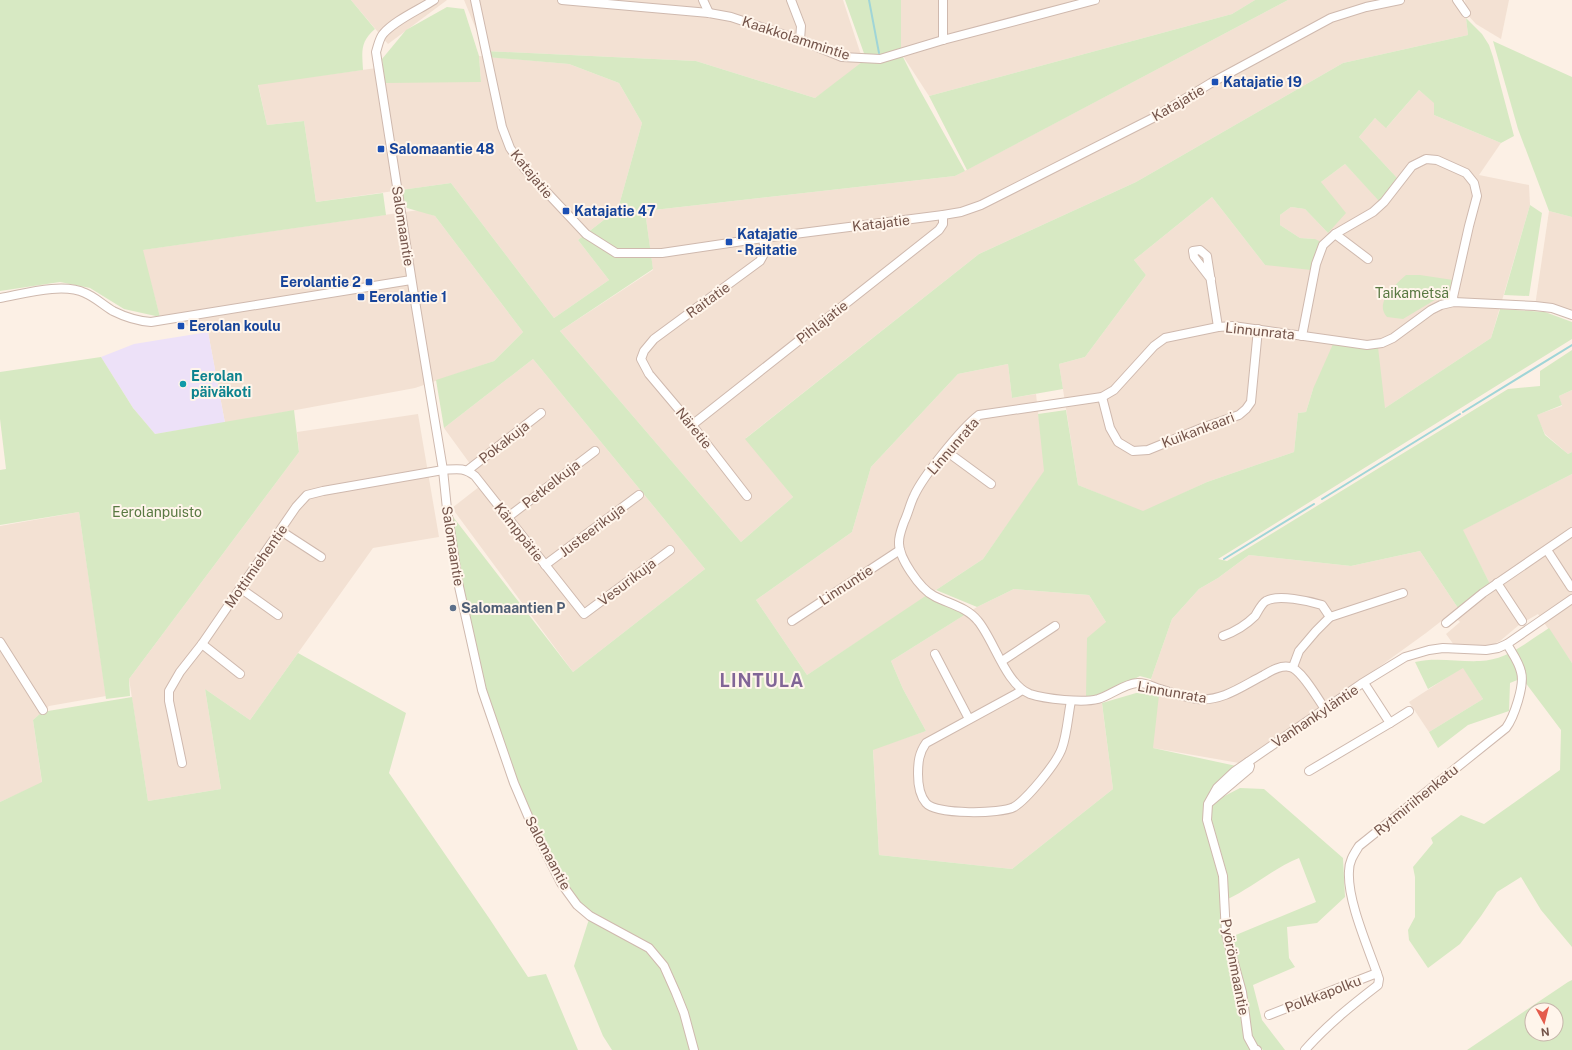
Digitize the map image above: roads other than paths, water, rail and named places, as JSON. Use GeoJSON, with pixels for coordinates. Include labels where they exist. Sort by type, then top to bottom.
{"type":"FeatureCollection","features":[{"type":"Feature","properties":{"kind":"street","name":"Salomaantie"},"geometry":{"type":"LineString","coordinates":[[434,0],[383,34],[376,52],[443,470],[447,509],[458,582],[480,681],[514,783],[534,830],[562,883],[577,905],[590,916],[649,948],[664,966],[684,1013],[694,1050]]}},
{"type":"Feature","properties":{"kind":"street","name":"Katajatie"},"geometry":{"type":"LineString","coordinates":[[475,0],[502,127],[510,148],[524,168],[586,234],[616,254],[662,253],[961,212],[981,205],[1153,118],[1211,83],[1331,18],[1366,7],[1400,0]]}},
{"type":"Feature","properties":{"kind":"street","name":"Kaakkolammintie"},"geometry":{"type":"LineString","coordinates":[[562,0],[597,1],[709,13],[731,17],[800,40],[842,57],[866,59],[880,59],[943,40],[1095,0]]}},
{"type":"Feature","properties":{"kind":"street"},"geometry":{"type":"LineString","coordinates":[[703,0],[709,13]]}},
{"type":"Feature","properties":{"kind":"street"},"geometry":{"type":"LineString","coordinates":[[791,0],[801,26],[800,40]]}},
{"type":"Feature","properties":{"kind":"street"},"geometry":{"type":"LineString","coordinates":[[943,0],[943,40]]}},
{"type":"Feature","properties":{"kind":"street"},"geometry":{"type":"LineString","coordinates":[[1457,0],[1466,14]]}},
{"type":"Feature","properties":{"kind":"street"},"geometry":{"type":"LineString","coordinates":[[1302,336],[1316,264],[1323,245],[1335,234],[1373,212],[1384,202],[1412,166],[1426,159],[1437,160],[1466,173],[1474,183],[1477,196],[1453,297],[1454,302]]}},
{"type":"Feature","properties":{"kind":"street","name":"Pihlajatie"},"geometry":{"type":"LineString","coordinates":[[692,425],[939,230],[943,224],[943,215]]}},
{"type":"Feature","properties":{"kind":"street"},"geometry":{"type":"LineString","coordinates":[[1335,234],[1368,259]]}},
{"type":"Feature","properties":{"kind":"street","name":"Raitatie"},"geometry":{"type":"LineString","coordinates":[[641,359],[644,351],[654,339],[760,261],[765,252],[763,238]]}},
{"type":"Feature","properties":{"kind":"street"},"geometry":{"type":"LineString","coordinates":[[1211,279],[1218,327]]}},
{"type":"Feature","properties":{"kind":"street"},"geometry":{"type":"LineString","coordinates":[[0,298],[68,288],[84,292],[113,311],[128,318],[151,322],[412,280]]}},
{"type":"Feature","properties":{"kind":"street","name":"Linnunrata"},"geometry":{"type":"LineString","coordinates":[[900,550],[900,534],[914,495],[946,451],[972,420],[979,415],[1102,397],[1114,390],[1154,346],[1165,338],[1218,327],[1233,326],[1367,345],[1382,343],[1393,338],[1430,310],[1441,305],[1454,302],[1535,306],[1552,308],[1572,315]]}},
{"type":"Feature","properties":{"kind":"street","name":"Kuikankaari"},"geometry":{"type":"LineString","coordinates":[[1102,397],[1110,428],[1115,438],[1118,442],[1133,451],[1148,450],[1239,415],[1251,402],[1258,329]]}},
{"type":"Feature","properties":{"kind":"street","name":"Näretie"},"geometry":{"type":"LineString","coordinates":[[641,359],[649,374],[692,425],[748,496]]}},
{"type":"Feature","properties":{"kind":"street","name":"Pokakuja"},"geometry":{"type":"LineString","coordinates":[[468,470],[541,413]]}},
{"type":"Feature","properties":{"kind":"street","name":"Petkelkuja"},"geometry":{"type":"LineString","coordinates":[[508,518],[595,451]]}},
{"type":"Feature","properties":{"kind":"street"},"geometry":{"type":"LineString","coordinates":[[946,451],[991,484]]}},
{"type":"Feature","properties":{"kind":"street"},"geometry":{"type":"LineString","coordinates":[[443,470],[468,470]]}},
{"type":"Feature","properties":{"kind":"street","name":"Mottimiehentie"},"geometry":{"type":"LineString","coordinates":[[182,763],[169,701],[169,691],[180,672],[202,644],[281,531],[296,507],[307,495],[443,470]]}},
{"type":"Feature","properties":{"kind":"street","name":"Kämppätie"},"geometry":{"type":"LineString","coordinates":[[468,470],[475,476],[584,614]]}},
{"type":"Feature","properties":{"kind":"street","name":"Justeerikuja"},"geometry":{"type":"LineString","coordinates":[[545,565],[639,495]]}},
{"type":"Feature","properties":{"kind":"street"},"geometry":{"type":"LineString","coordinates":[[281,531],[321,557]]}},
{"type":"Feature","properties":{"kind":"street"},"geometry":{"type":"LineString","coordinates":[[1446,623],[1483,593],[1572,532]]}},
{"type":"Feature","properties":{"kind":"street","name":"Vesurikuja"},"geometry":{"type":"LineString","coordinates":[[584,614],[670,550]]}},
{"type":"Feature","properties":{"kind":"street"},"geometry":{"type":"LineString","coordinates":[[900,550],[906,564],[922,586],[932,595],[968,612],[979,622],[1014,681],[1022,690],[926,743],[920,752],[918,777],[920,793],[926,804],[934,809],[1001,811],[1014,807],[1024,800],[1054,763],[1062,748],[1071,701]]}},
{"type":"Feature","properties":{"kind":"street","name":"Linnuntie"},"geometry":{"type":"LineString","coordinates":[[792,621],[900,550]]}},
{"type":"Feature","properties":{"kind":"street"},"geometry":{"type":"LineString","coordinates":[[1547,550],[1572,587]]}},
{"type":"Feature","properties":{"kind":"street"},"geometry":{"type":"LineString","coordinates":[[1497,583],[1522,621]]}},
{"type":"Feature","properties":{"kind":"street"},"geometry":{"type":"LineString","coordinates":[[240,588],[278,615]]}},
{"type":"Feature","properties":{"kind":"street"},"geometry":{"type":"LineString","coordinates":[[1325,709],[1300,673],[1293,667],[1299,651],[1316,631],[1330,618],[1403,593]]}},
{"type":"Feature","properties":{"kind":"street"},"geometry":{"type":"LineString","coordinates":[[1223,636],[1231,633],[1254,616],[1266,601],[1276,598],[1307,601],[1322,605],[1330,618]]}},
{"type":"Feature","properties":{"kind":"street","name":"Vanhankyläntie"},"geometry":{"type":"LineString","coordinates":[[1216,788],[1235,771],[1325,709],[1405,658],[1419,652],[1443,648],[1486,650],[1498,648],[1508,644],[1572,599]]}},
{"type":"Feature","properties":{"kind":"street"},"geometry":{"type":"LineString","coordinates":[[1002,661],[1055,626]]}},
{"type":"Feature","properties":{"kind":"street"},"geometry":{"type":"LineString","coordinates":[[0,642],[43,710]]}},
{"type":"Feature","properties":{"kind":"street"},"geometry":{"type":"LineString","coordinates":[[202,644],[240,674]]}},
{"type":"Feature","properties":{"kind":"street","name":"Rytmiriihenkatu"},"geometry":{"type":"LineString","coordinates":[[1377,973],[1351,896],[1349,871],[1352,858],[1359,846],[1506,728],[1512,720],[1522,682],[1522,673],[1519,664],[1508,644]]}},
{"type":"Feature","properties":{"kind":"street"},"geometry":{"type":"LineString","coordinates":[[935,654],[969,719]]}},
{"type":"Feature","properties":{"kind":"street","name":"Linnunrata"},"geometry":{"type":"LineString","coordinates":[[1022,690],[1030,694],[1071,701],[1082,701],[1098,699],[1138,683],[1197,699],[1211,699],[1223,696],[1272,670],[1284,666],[1293,667]]}},
{"type":"Feature","properties":{"kind":"street"},"geometry":{"type":"LineString","coordinates":[[1364,683],[1390,723]]}},
{"type":"Feature","properties":{"kind":"street"},"geometry":{"type":"LineString","coordinates":[[1309,771],[1390,723],[1409,710]]}},
{"type":"Feature","properties":{"kind":"street"},"geometry":{"type":"LineString","coordinates":[[1208,804],[1249,769],[1250,766],[1248,762]]}},
{"type":"Feature","properties":{"kind":"street","name":"Pyörönmaantie"},"geometry":{"type":"LineString","coordinates":[[1216,788],[1208,804],[1207,820],[1223,876],[1226,934],[1242,992],[1248,1037],[1254,1048],[1257,1050]]}},
{"type":"Feature","properties":{"kind":"street"},"geometry":{"type":"LineString","coordinates":[[1305,1050],[1314,1039],[1346,1010],[1378,985],[1379,978],[1377,973]]}},
{"type":"Feature","properties":{"kind":"street","name":"Polkkapolku"},"geometry":{"type":"LineString","coordinates":[[1269,1015],[1377,973]]}},
{"type":"Feature","properties":{"kind":"waterway"},"geometry":{"type":"LineString","coordinates":[[869,0],[879,53]]}},
{"type":"Feature","properties":{"kind":"waterway"},"geometry":{"type":"LineString","coordinates":[[1463,412],[1572,345]]}},
{"type":"Feature","properties":{"kind":"waterway"},"geometry":{"type":"LineString","coordinates":[[1322,499],[1460,414]]}},
{"type":"Feature","properties":{"kind":"waterway"},"geometry":{"type":"LineString","coordinates":[[1224,559],[1314,504]]}},
{"type":"Feature","properties":{"kind":"place","name":"Katajatie 19"},"geometry":{"type":"Point","coordinates":[1215,82]}},
{"type":"Feature","properties":{"kind":"place","name":"Salomaantie 48"},"geometry":{"type":"Point","coordinates":[381,149]}},
{"type":"Feature","properties":{"kind":"place","name":"Katajatie 47"},"geometry":{"type":"Point","coordinates":[566,211]}},
{"type":"Feature","properties":{"kind":"place","name":"Katajatie - Raitatie"},"geometry":{"type":"Point","coordinates":[729,242]}},
{"type":"Feature","properties":{"kind":"place","name":"Eerolantie 2"},"geometry":{"type":"Point","coordinates":[369,282]}},
{"type":"Feature","properties":{"kind":"place","name":"Eerolantie 1"},"geometry":{"type":"Point","coordinates":[361,297]}},
{"type":"Feature","properties":{"kind":"place","name":"Eerolan koulu"},"geometry":{"type":"Point","coordinates":[181,326]}},
{"type":"Feature","properties":{"kind":"place","name":"Eerolan päiväkoti"},"geometry":{"type":"Point","coordinates":[183,384]}},
{"type":"Feature","properties":{"kind":"place","name":"Salomaantien P"},"geometry":{"type":"Point","coordinates":[453,608]}},
{"type":"Feature","properties":{"kind":"district","name":"LINTULA"},"geometry":{"type":"Point","coordinates":[762,680]}},
{"type":"Feature","properties":{"kind":"park label","name":"Taikametsä"},"geometry":{"type":"Point","coordinates":[1412,293]}},
{"type":"Feature","properties":{"kind":"park label","name":"Eerolanpuisto"},"geometry":{"type":"Point","coordinates":[157,512]}}]}
